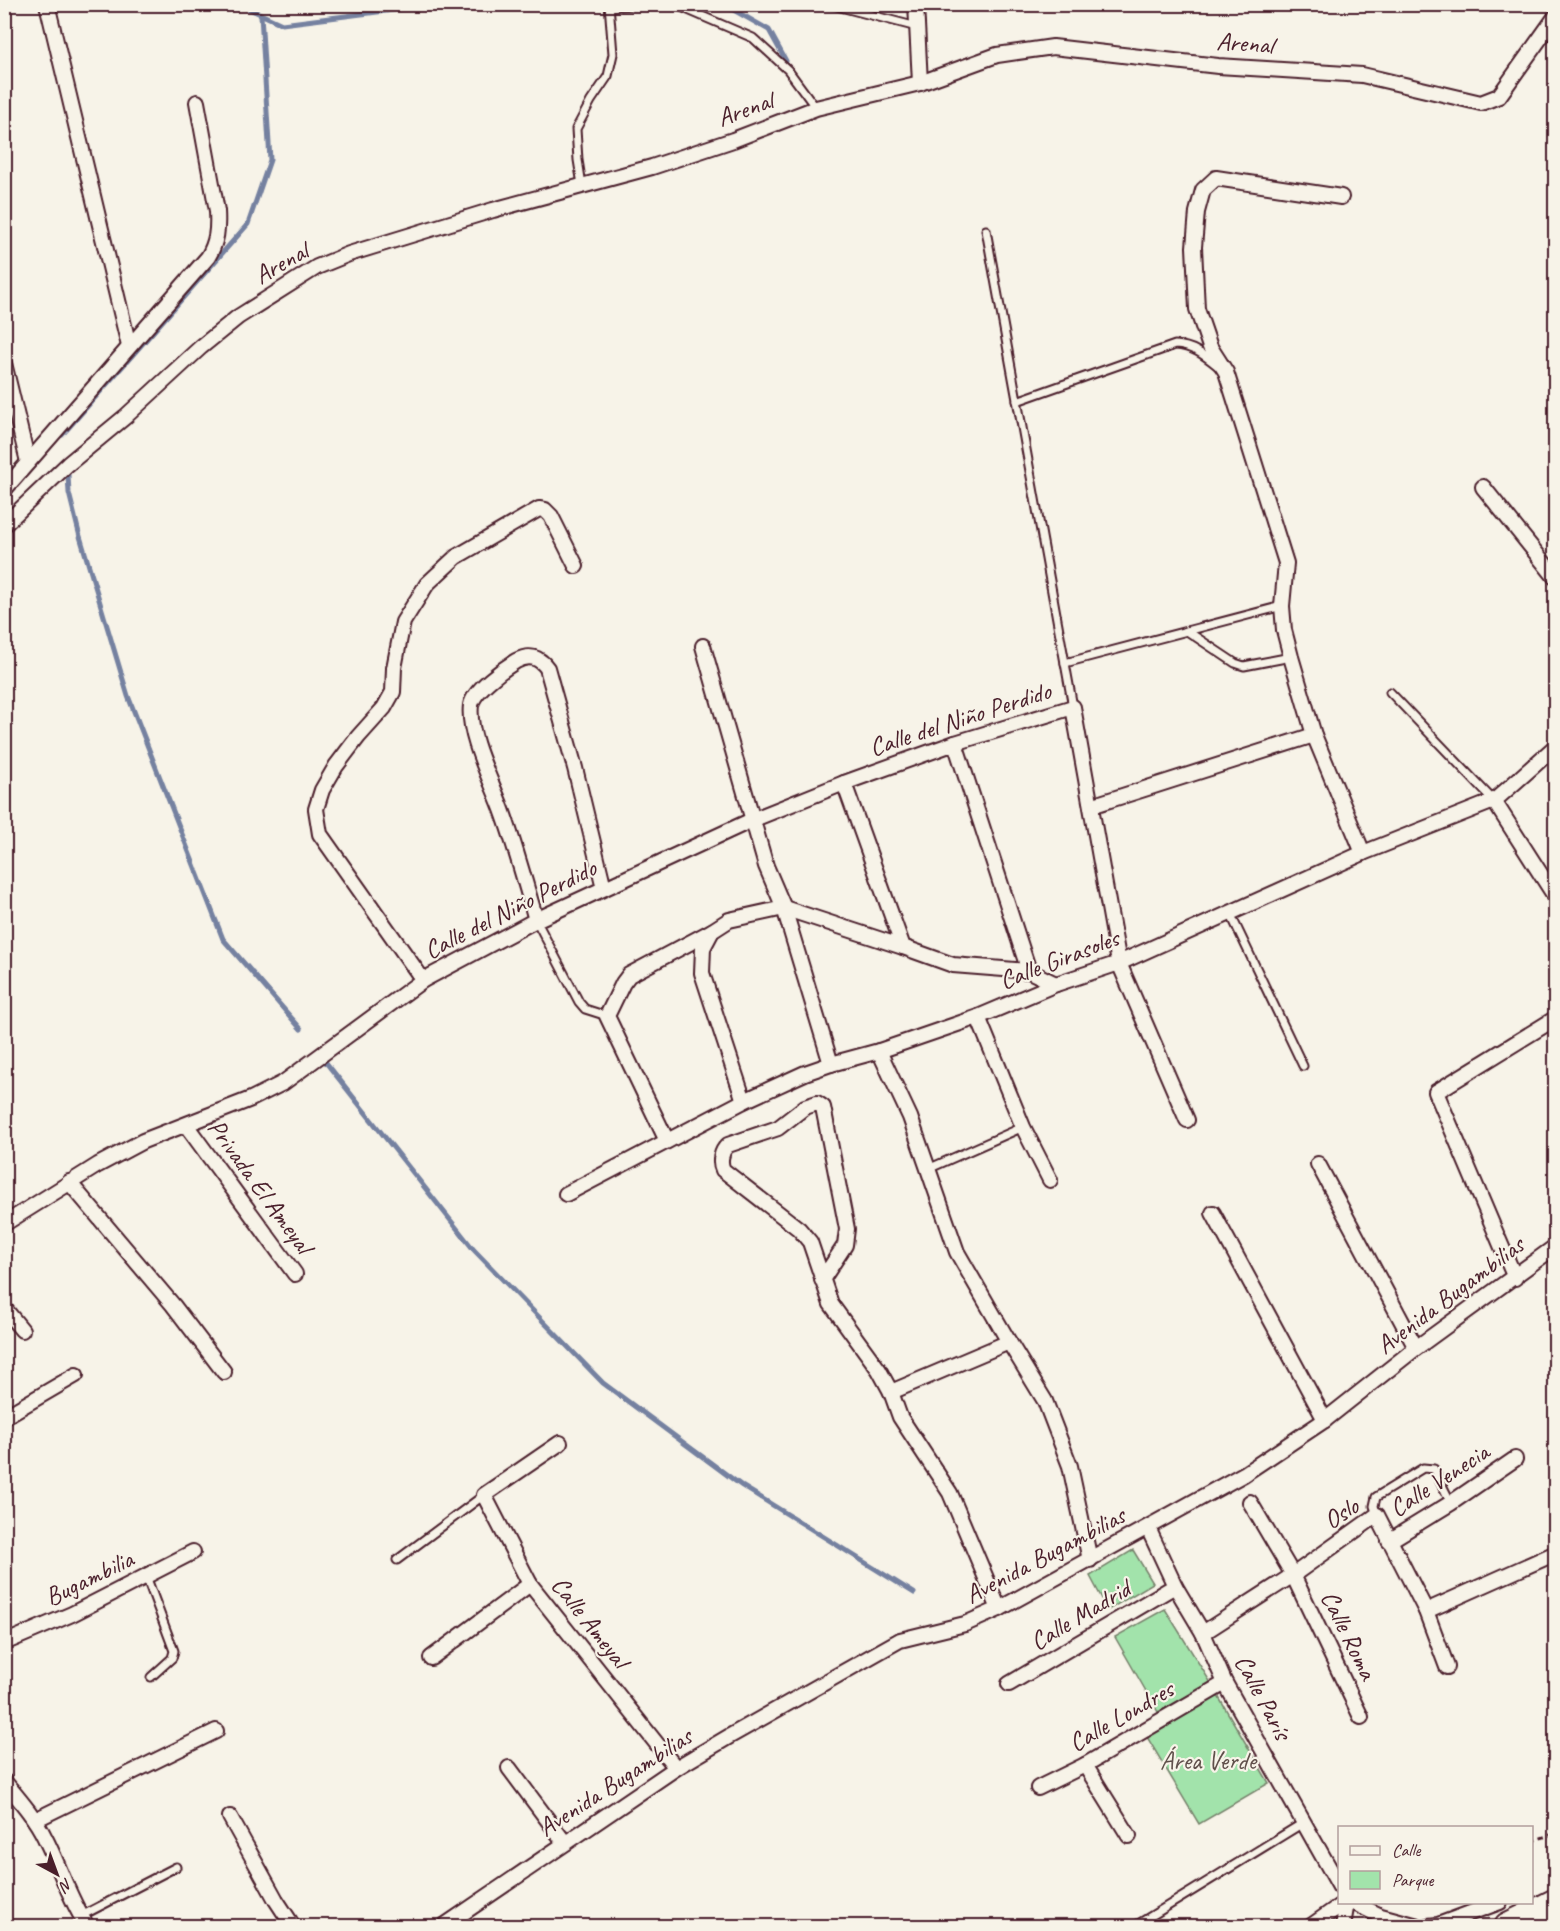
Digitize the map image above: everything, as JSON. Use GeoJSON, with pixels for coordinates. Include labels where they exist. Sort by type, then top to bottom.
{"type":"FeatureCollection","features":[{"type":"Feature","properties":{"kind":"highway"},"geometry":{"type":"LineString","coordinates":[[1508,1926],[1546,1902]]}},
{"type":"Feature","properties":{"kind":"street"},"geometry":{"type":"LineString","coordinates":[[47,4],[129,346]]}},
{"type":"Feature","properties":{"kind":"street"},"geometry":{"type":"LineString","coordinates":[[916,4],[920,83]]}},
{"type":"Feature","properties":{"kind":"street","name":"Arenal"},"geometry":{"type":"LineString","coordinates":[[4,525],[68,464],[238,317],[299,277],[349,254],[582,185],[662,164],[816,108],[920,83],[997,55],[1053,47],[1218,66],[1362,75],[1481,104],[1499,96],[1556,16]]}},
{"type":"Feature","properties":{"kind":"street"},"geometry":{"type":"LineString","coordinates":[[4,490],[208,257],[215,244],[218,228],[217,211],[197,102]]}},
{"type":"Feature","properties":{"kind":"street"},"geometry":{"type":"LineString","coordinates":[[1341,197],[1216,178],[1203,190],[1197,212],[1194,247],[1197,309],[1210,347],[1226,372],[1286,563],[1282,606],[1284,630],[1291,657],[1314,735],[1363,853]]}},
{"type":"Feature","properties":{"kind":"street"},"geometry":{"type":"LineString","coordinates":[[4,363],[28,462]]}},
{"type":"Feature","properties":{"kind":"street"},"geometry":{"type":"LineString","coordinates":[[1483,487],[1556,578]]}},
{"type":"Feature","properties":{"kind":"street"},"geometry":{"type":"LineString","coordinates":[[423,980],[320,834],[316,809],[322,790],[336,766],[384,708],[393,692],[394,668],[403,622],[427,584],[456,557],[539,509],[545,510],[551,516],[576,566]]}},
{"type":"Feature","properties":{"kind":"street"},"geometry":{"type":"LineString","coordinates":[[703,646],[766,866],[784,908],[831,1064]]}},
{"type":"Feature","properties":{"kind":"street"},"geometry":{"type":"LineString","coordinates":[[536,920],[504,814],[477,746],[472,722],[471,704],[476,695],[509,665],[521,658],[535,657],[547,668],[575,768],[604,888]]}},
{"type":"Feature","properties":{"kind":"street"},"geometry":{"type":"LineString","coordinates":[[1073,707],[1119,963],[1187,1120]]}},
{"type":"Feature","properties":{"kind":"street","name":"Calle del Niño Perdido"},"geometry":{"type":"LineString","coordinates":[[4,1224],[69,1182],[143,1141],[251,1099],[283,1083],[423,980],[536,920],[752,820],[844,783],[955,743],[1073,707]]}},
{"type":"Feature","properties":{"kind":"street"},"geometry":{"type":"LineString","coordinates":[[1091,806],[1314,735]]}},
{"type":"Feature","properties":{"kind":"street"},"geometry":{"type":"LineString","coordinates":[[955,743],[1029,971]]}},
{"type":"Feature","properties":{"kind":"street","name":"Calle Girasoles"},"geometry":{"type":"LineString","coordinates":[[566,1194],[744,1101],[831,1064],[879,1051],[978,1017],[1056,984],[1119,963],[1363,853],[1494,801],[1556,746]]}},
{"type":"Feature","properties":{"kind":"street"},"geometry":{"type":"LineString","coordinates":[[844,783],[903,947]]}},
{"type":"Feature","properties":{"kind":"street"},"geometry":{"type":"LineString","coordinates":[[1494,801],[1556,898]]}},
{"type":"Feature","properties":{"kind":"street"},"geometry":{"type":"LineString","coordinates":[[667,1141],[607,1016],[623,982],[629,975],[729,920],[784,908],[953,965],[1029,971],[1056,984]]}},
{"type":"Feature","properties":{"kind":"street"},"geometry":{"type":"LineString","coordinates":[[712,931],[703,948],[702,973],[744,1101]]}},
{"type":"Feature","properties":{"kind":"street"},"geometry":{"type":"LineString","coordinates":[[978,1017],[1023,1127],[1050,1180]]}},
{"type":"Feature","properties":{"kind":"street"},"geometry":{"type":"LineString","coordinates":[[1515,1278],[1436,1092],[1556,1018]]}},
{"type":"Feature","properties":{"kind":"street"},"geometry":{"type":"LineString","coordinates":[[879,1051],[910,1117],[957,1252],[1045,1401],[1070,1466],[1090,1560]]}},
{"type":"Feature","properties":{"kind":"street"},"geometry":{"type":"LineString","coordinates":[[822,1280],[845,1245],[847,1229],[823,1107],[817,1103],[805,1107],[778,1128],[728,1145],[723,1149],[720,1164],[723,1170],[799,1229],[810,1242],[822,1280],[831,1304],[879,1370],[891,1392],[900,1417],[950,1493],[999,1609]]}},
{"type":"Feature","properties":{"kind":"street","name":"Privada El Ameyal"},"geometry":{"type":"LineString","coordinates":[[186,1125],[295,1274]]}},
{"type":"Feature","properties":{"kind":"street"},"geometry":{"type":"LineString","coordinates":[[1318,1164],[1416,1348]]}},
{"type":"Feature","properties":{"kind":"street"},"geometry":{"type":"LineString","coordinates":[[69,1182],[173,1305],[224,1372]]}},
{"type":"Feature","properties":{"kind":"street"},"geometry":{"type":"LineString","coordinates":[[1213,1213],[1325,1420]]}},
{"type":"Feature","properties":{"kind":"street","name":"Avenida Bugambilias"},"geometry":{"type":"LineString","coordinates":[[444,1926],[676,1768],[900,1640],[965,1624],[999,1609],[1244,1474],[1325,1420],[1416,1348],[1556,1246]]}},
{"type":"Feature","properties":{"kind":"street"},"geometry":{"type":"LineString","coordinates":[[4,1308],[22,1330]]}},
{"type":"Feature","properties":{"kind":"street"},"geometry":{"type":"LineString","coordinates":[[891,1392],[1009,1342]]}},
{"type":"Feature","properties":{"kind":"street"},"geometry":{"type":"LineString","coordinates":[[4,1417],[76,1375]]}},
{"type":"Feature","properties":{"kind":"street"},"geometry":{"type":"LineString","coordinates":[[484,1495],[560,1443]]}},
{"type":"Feature","properties":{"kind":"street","name":"Calle Venecia"},"geometry":{"type":"LineString","coordinates":[[1389,1541],[1452,1503],[1515,1459]]}},
{"type":"Feature","properties":{"kind":"street","name":"Calle Ameyal"},"geometry":{"type":"LineString","coordinates":[[484,1495],[530,1584],[676,1768]]}},
{"type":"Feature","properties":{"kind":"street"},"geometry":{"type":"LineString","coordinates":[[1203,1633],[1293,1575],[1250,1502]]}},
{"type":"Feature","properties":{"kind":"street","name":"Oslo"},"geometry":{"type":"LineString","coordinates":[[1293,1575],[1377,1515],[1426,1611],[1447,1667]]}},
{"type":"Feature","properties":{"kind":"street","name":"Calle París"},"geometry":{"type":"LineString","coordinates":[[1148,1528],[1176,1586],[1203,1633],[1226,1683],[1338,1883]]}},
{"type":"Feature","properties":{"kind":"street","name":"Bugambilia"},"geometry":{"type":"LineString","coordinates":[[4,1643],[72,1614],[193,1552]]}},
{"type":"Feature","properties":{"kind":"street"},"geometry":{"type":"LineString","coordinates":[[1426,1611],[1556,1553]]}},
{"type":"Feature","properties":{"kind":"street","name":"Calle Roma"},"geometry":{"type":"LineString","coordinates":[[1293,1575],[1361,1717]]}},
{"type":"Feature","properties":{"kind":"street"},"geometry":{"type":"LineString","coordinates":[[431,1658],[530,1584]]}},
{"type":"Feature","properties":{"kind":"street","name":"Calle Madrid"},"geometry":{"type":"LineString","coordinates":[[1009,1684],[1176,1586]]}},
{"type":"Feature","properties":{"kind":"street","name":"Calle Londres"},"geometry":{"type":"LineString","coordinates":[[1038,1788],[1085,1765],[1226,1683]]}},
{"type":"Feature","properties":{"kind":"street"},"geometry":{"type":"LineString","coordinates":[[35,1820],[216,1731]]}},
{"type":"Feature","properties":{"kind":"street"},"geometry":{"type":"LineString","coordinates":[[1085,1765],[1129,1836]]}},
{"type":"Feature","properties":{"kind":"street"},"geometry":{"type":"LineString","coordinates":[[509,1768],[565,1843]]}},
{"type":"Feature","properties":{"kind":"street"},"geometry":{"type":"LineString","coordinates":[[4,1781],[35,1820],[84,1922]]}},
{"type":"Feature","properties":{"kind":"street"},"geometry":{"type":"LineString","coordinates":[[230,1817],[293,1926]]}},
{"type":"Feature","properties":{"kind":"street"},"geometry":{"type":"LineString","coordinates":[[1311,1926],[1343,1904]]}},
{"type":"Feature","properties":{"kind":"street"},"geometry":{"type":"LineString","coordinates":[[1343,1926],[1346,1904]]}},
{"type":"Feature","properties":{"kind":"street"},"geometry":{"type":"LineString","coordinates":[[1356,1904],[1381,1916],[1418,1926]]}},
{"type":"Feature","properties":{"kind":"street"},"geometry":{"type":"LineString","coordinates":[[1427,1926],[1438,1925],[1495,1904]]}},
{"type":"Feature","properties":{"kind":"lane"},"geometry":{"type":"LineString","coordinates":[[582,185],[576,129],[608,76],[613,54],[609,6],[642,4]]}},
{"type":"Feature","properties":{"kind":"lane"},"geometry":{"type":"LineString","coordinates":[[674,4],[753,38],[788,70],[816,108]]}},
{"type":"Feature","properties":{"kind":"lane"},"geometry":{"type":"LineString","coordinates":[[829,4],[917,27]]}},
{"type":"Feature","properties":{"kind":"lane"},"geometry":{"type":"LineString","coordinates":[[986,230],[1073,707]]}},
{"type":"Feature","properties":{"kind":"lane"},"geometry":{"type":"LineString","coordinates":[[1017,401],[1175,345],[1187,345],[1226,372]]}},
{"type":"Feature","properties":{"kind":"lane"},"geometry":{"type":"LineString","coordinates":[[1065,663],[1282,606]]}},
{"type":"Feature","properties":{"kind":"lane"},"geometry":{"type":"LineString","coordinates":[[1187,631],[1235,663],[1244,666],[1291,657]]}},
{"type":"Feature","properties":{"kind":"lane"},"geometry":{"type":"LineString","coordinates":[[1390,692],[1494,801]]}},
{"type":"Feature","properties":{"kind":"lane"},"geometry":{"type":"LineString","coordinates":[[1230,913],[1303,1066]]}},
{"type":"Feature","properties":{"kind":"lane"},"geometry":{"type":"LineString","coordinates":[[536,920],[579,1002],[585,1009],[607,1016]]}},
{"type":"Feature","properties":{"kind":"lane"},"geometry":{"type":"LineString","coordinates":[[928,1169],[1023,1127]]}},
{"type":"Feature","properties":{"kind":"lane"},"geometry":{"type":"LineString","coordinates":[[1377,1515],[1374,1506],[1376,1497],[1423,1468],[1434,1469],[1452,1503]]}},
{"type":"Feature","properties":{"kind":"lane"},"geometry":{"type":"LineString","coordinates":[[398,1560],[484,1495]]}},
{"type":"Feature","properties":{"kind":"lane"},"geometry":{"type":"LineString","coordinates":[[146,1576],[174,1651],[172,1658],[151,1677]]}},
{"type":"Feature","properties":{"kind":"lane"},"geometry":{"type":"LineString","coordinates":[[1135,1926],[1303,1822]]}},
{"type":"Feature","properties":{"kind":"lane"},"geometry":{"type":"LineString","coordinates":[[84,1922],[176,1867]]}},
{"type":"Feature","properties":{"kind":"path"},"geometry":{"type":"LineString","coordinates":[[1533,1841],[1556,1833]]}},
{"type":"Feature","properties":{"kind":"green space"},"geometry":{"type":"Polygon","coordinates":[[[1133,1550],[1153,1583],[1108,1610],[1090,1576],[1133,1550]]]}},
{"type":"Feature","properties":{"kind":"green space","name":"Área Verde"},"geometry":{"type":"Polygon","coordinates":[[[1165,1609],[1211,1683],[1158,1712],[1115,1637],[1165,1609]]]}},
{"type":"Feature","properties":{"kind":"green space","name":"Área Verde"},"geometry":{"type":"Polygon","coordinates":[[[1218,1696],[1269,1783],[1199,1824],[1147,1737],[1218,1696]]]}},
{"type":"Feature","properties":{"kind":"waterway"},"geometry":{"type":"LineString","coordinates":[[239,4],[282,24],[441,4]]}},
{"type":"Feature","properties":{"kind":"waterway"},"geometry":{"type":"LineString","coordinates":[[723,4],[769,30],[786,61]]}},
{"type":"Feature","properties":{"kind":"waterway"},"geometry":{"type":"LineString","coordinates":[[62,435],[248,224],[270,160],[261,15]]}},
{"type":"Feature","properties":{"kind":"waterway"},"geometry":{"type":"LineString","coordinates":[[1552,87],[1556,89]]}},
{"type":"Feature","properties":{"kind":"waterway"},"geometry":{"type":"LineString","coordinates":[[68,475],[69,493],[79,533],[128,696],[223,939],[301,1029]]}},
{"type":"Feature","properties":{"kind":"waterway"},"geometry":{"type":"LineString","coordinates":[[324,1060],[474,1250],[603,1383],[742,1486],[914,1593]]}}]}
